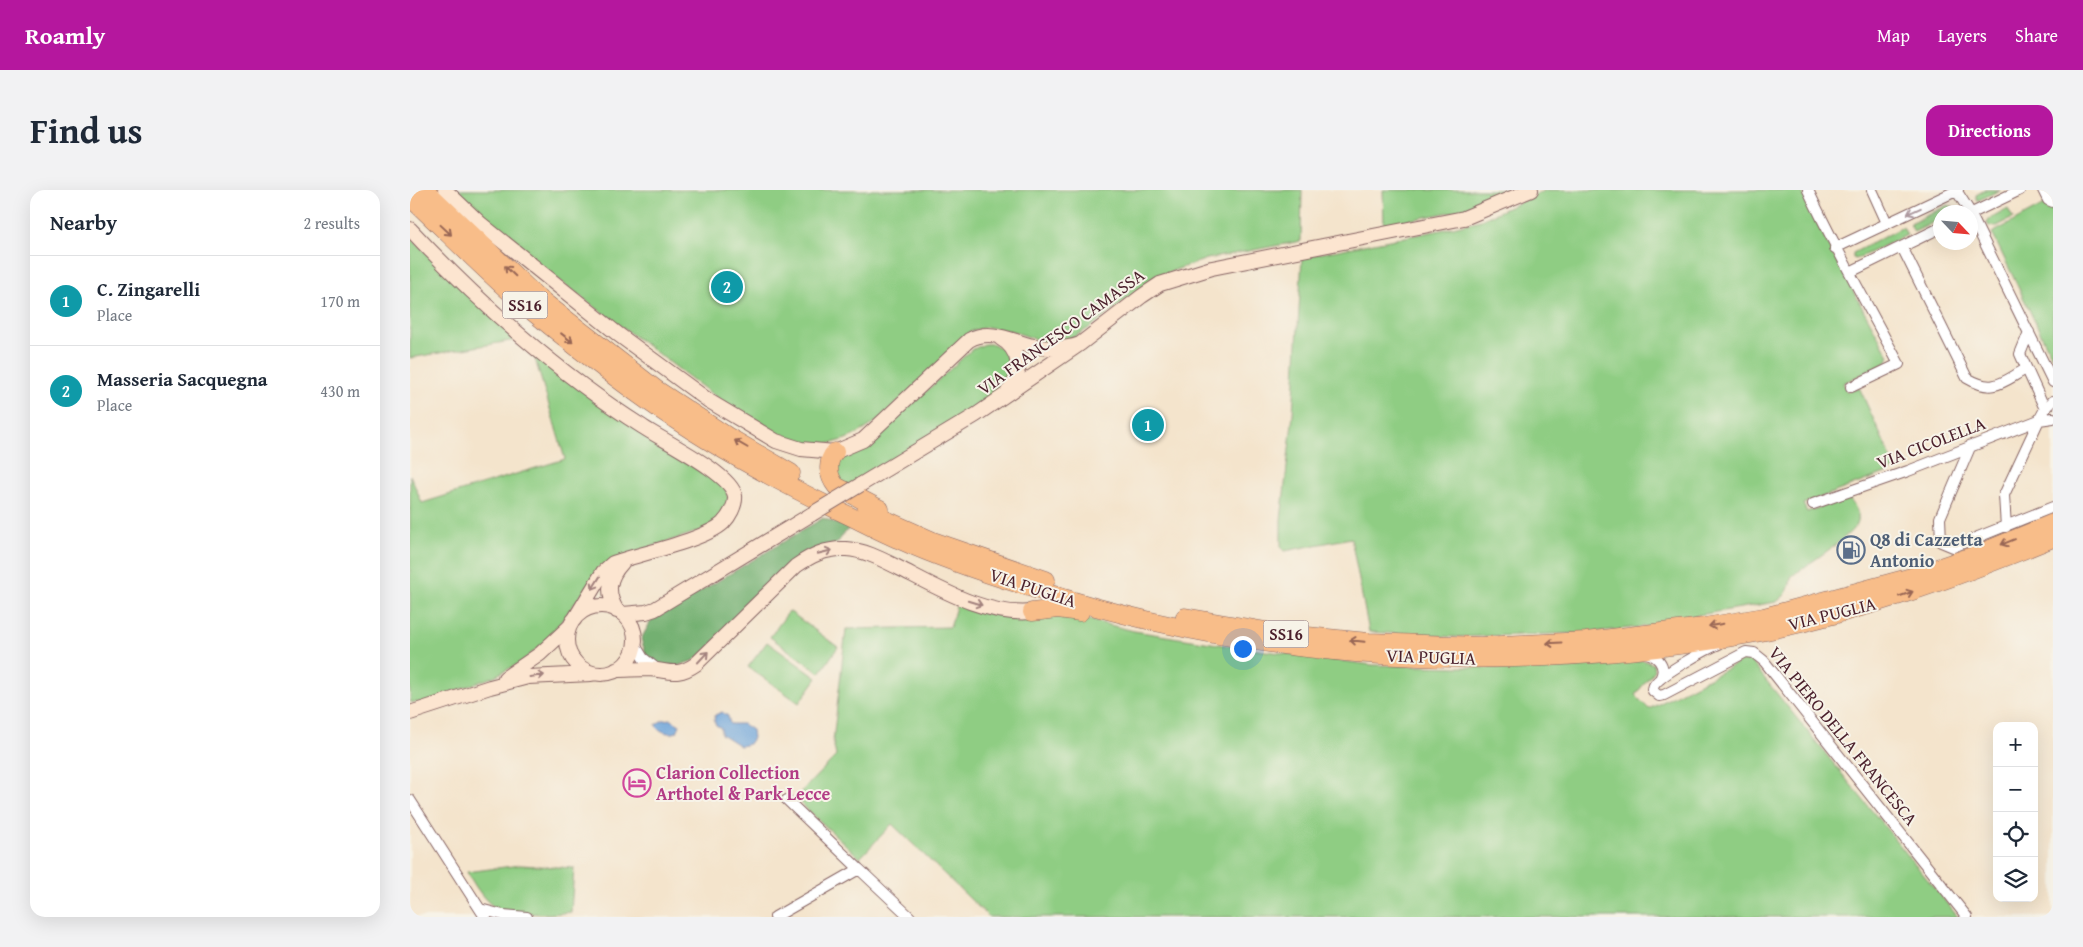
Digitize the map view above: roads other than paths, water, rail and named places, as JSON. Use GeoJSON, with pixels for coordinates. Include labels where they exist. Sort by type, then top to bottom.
{"type":"FeatureCollection","features":[{"type":"Feature","properties":{"kind":"highway","name":"SS16"},"geometry":{"type":"LineString","coordinates":[[425,190],[535,296],[656,390],[727,436],[819,503]]}},
{"type":"Feature","properties":{"kind":"highway","name":"SS16"},"geometry":{"type":"LineString","coordinates":[[410,197],[526,306],[648,402],[718,446],[819,503]]}},
{"type":"Feature","properties":{"kind":"highway"},"geometry":{"type":"LineString","coordinates":[[835,452],[829,466],[832,480],[836,486],[929,533],[933,541]]}},
{"type":"Feature","properties":{"kind":"highway","name":"VIA PUGLIA"},"geometry":{"type":"LineString","coordinates":[[819,503],[1070,588],[1169,614],[1277,633],[1368,642],[1480,646],[1586,641],[1704,628],[1764,617],[1908,578],[1978,554],[2053,523]]}},
{"type":"Feature","properties":{"kind":"highway","name":"VIA PUGLIA"},"geometry":{"type":"LineString","coordinates":[[819,503],[899,540],[1000,578],[1068,600],[1166,625],[1223,637],[1368,656],[1481,659],[1612,654],[1748,634],[1900,596],[1984,566],[2053,538]]}},
{"type":"Feature","properties":{"kind":"highway"},"geometry":{"type":"LineString","coordinates":[[1032,612],[1058,609],[1151,626],[1166,625]]}},
{"type":"Feature","properties":{"kind":"street"},"geometry":{"type":"LineString","coordinates":[[445,190],[482,224],[612,328],[709,401],[776,441],[801,449],[835,452],[853,445],[871,434],[975,336],[993,334],[1015,346],[1030,348],[1040,359],[1040,371]]}},
{"type":"Feature","properties":{"kind":"street","name":"VIA FRANCESCO CAMASSA"},"geometry":{"type":"LineString","coordinates":[[490,687],[521,668],[591,608],[604,606],[620,612],[646,612],[655,609],[819,503],[860,485],[976,416],[1080,344],[1160,284],[1183,276],[1261,258],[1464,218],[1531,190]]}},
{"type":"Feature","properties":{"kind":"street"},"geometry":{"type":"LineString","coordinates":[[1808,190],[1835,248],[1850,272],[1899,364],[1851,387]]}},
{"type":"Feature","properties":{"kind":"street"},"geometry":{"type":"LineString","coordinates":[[1872,190],[1887,224]]}},
{"type":"Feature","properties":{"kind":"street"},"geometry":{"type":"LineString","coordinates":[[1835,248],[1957,190],[1966,205]]}},
{"type":"Feature","properties":{"kind":"street"},"geometry":{"type":"LineString","coordinates":[[1978,210],[2020,190]]}},
{"type":"Feature","properties":{"kind":"street"},"geometry":{"type":"LineString","coordinates":[[2043,190],[2048,200],[2053,202]]}},
{"type":"Feature","properties":{"kind":"street"},"geometry":{"type":"LineString","coordinates":[[1978,227],[2053,382]]}},
{"type":"Feature","properties":{"kind":"street"},"geometry":{"type":"LineString","coordinates":[[410,229],[467,287],[526,340],[593,392],[641,426],[717,472],[731,487],[735,496],[730,514],[723,524],[702,535],[613,563],[603,572],[572,623],[567,644],[571,656],[584,670],[596,674]]}},
{"type":"Feature","properties":{"kind":"street"},"geometry":{"type":"LineString","coordinates":[[1850,272],[1933,232]]}},
{"type":"Feature","properties":{"kind":"street"},"geometry":{"type":"LineString","coordinates":[[1902,247],[1967,378],[1979,385],[1994,387],[2026,369]]}},
{"type":"Feature","properties":{"kind":"street"},"geometry":{"type":"LineString","coordinates":[[2006,527],[2004,495],[2038,420],[2050,406],[2026,369],[2020,354],[2029,332]]}},
{"type":"Feature","properties":{"kind":"street"},"geometry":{"type":"LineString","coordinates":[[1015,346],[1030,345],[1069,348],[1080,344]]}},
{"type":"Feature","properties":{"kind":"street"},"geometry":{"type":"LineString","coordinates":[[1003,397],[1011,388],[1016,378],[1018,358],[1015,346]]}},
{"type":"Feature","properties":{"kind":"street","name":"VIA CICOLELLA"},"geometry":{"type":"LineString","coordinates":[[1813,504],[1908,471],[2038,420],[2053,418]]}},
{"type":"Feature","properties":{"kind":"street"},"geometry":{"type":"LineString","coordinates":[[1971,445],[1940,518],[1941,542],[1953,547],[2053,507]]}},
{"type":"Feature","properties":{"kind":"street"},"geometry":{"type":"LineString","coordinates":[[616,670],[648,669],[677,674],[696,664],[796,566],[815,554],[826,550],[847,549],[860,551],[968,600],[1011,611],[1032,612]]}},
{"type":"Feature","properties":{"kind":"street"},"geometry":{"type":"LineString","coordinates":[[629,558],[617,569],[610,582],[610,596],[630,624],[634,639],[643,658],[660,671]]}},
{"type":"Feature","properties":{"kind":"street","name":"VIA FRANCESCO CAMASSA"},"geometry":{"type":"LineString","coordinates":[[410,713],[490,687],[537,676],[596,674],[616,670],[631,656],[634,639],[655,609]]}},
{"type":"Feature","properties":{"kind":"street"},"geometry":{"type":"LineString","coordinates":[[1660,679],[1714,646],[1748,634]]}},
{"type":"Feature","properties":{"kind":"street","name":"VIA PIERO DELLA FRANCESCA"},"geometry":{"type":"LineString","coordinates":[[1612,654],[1648,653],[1659,660],[1663,667],[1660,679],[1654,685],[1653,691],[1659,696],[1746,652],[1754,653],[1764,661],[1967,917]]}},
{"type":"Feature","properties":{"kind":"street"},"geometry":{"type":"LineString","coordinates":[[410,800],[482,913],[527,917]]}},
{"type":"Feature","properties":{"kind":"street"},"geometry":{"type":"LineString","coordinates":[[787,800],[910,917]]}},
{"type":"Feature","properties":{"kind":"street"},"geometry":{"type":"LineString","coordinates":[[775,917],[859,869]]}},
{"type":"Feature","properties":{"kind":"water"},"geometry":{"type":"Polygon","coordinates":[[[722,712],[728,716],[730,724],[743,724],[752,730],[753,738],[749,744],[740,746],[721,734],[721,728],[714,721],[715,715],[722,712]]]}},
{"type":"Feature","properties":{"kind":"water"},"geometry":{"type":"Polygon","coordinates":[[[670,719],[680,725],[677,732],[665,732],[656,726],[656,724],[663,720],[670,719]]]}},
{"type":"Feature","properties":{"kind":"place","name":"Masseria Sacquegna"},"geometry":{"type":"Point","coordinates":[727,287]}},
{"type":"Feature","properties":{"kind":"place","name":"C. Zingarelli"},"geometry":{"type":"Point","coordinates":[1148,425]}},
{"type":"Feature","properties":{"kind":"place","name":"Q8 di Cazzetta Antonio"},"geometry":{"type":"Point","coordinates":[1851,550]}},
{"type":"Feature","properties":{"kind":"place","name":"Clarion Collection Arthotel & Park Lecce"},"geometry":{"type":"Point","coordinates":[637,783]}}]}
